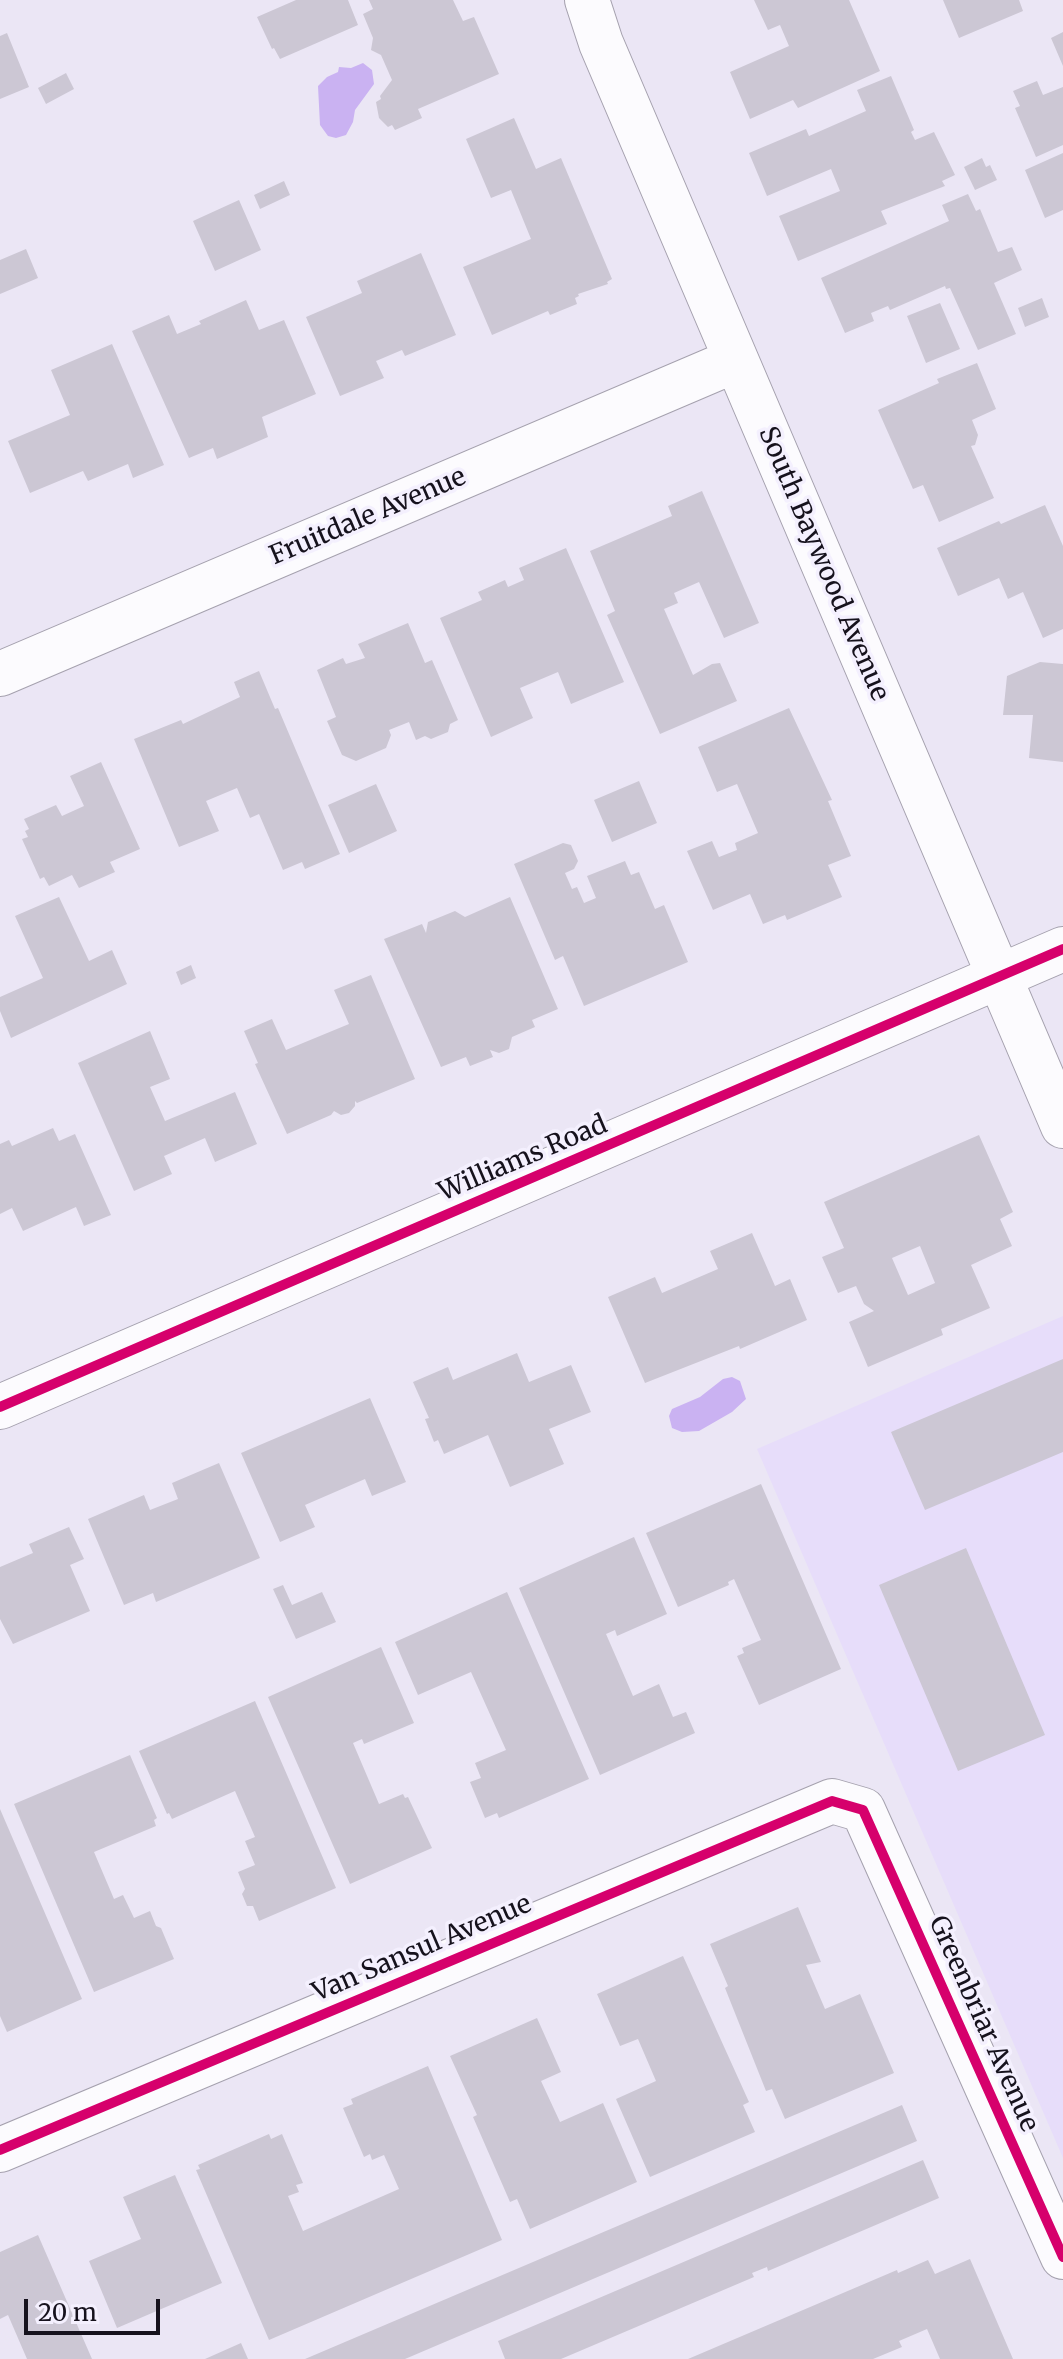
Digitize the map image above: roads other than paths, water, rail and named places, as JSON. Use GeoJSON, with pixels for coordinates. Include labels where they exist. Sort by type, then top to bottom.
{"type":"FeatureCollection","features":[{"type":"Feature","properties":{"kind":"street","name":"South Baywood Avenue"},"geometry":{"type":"LineString","coordinates":[[587,0],[605,55],[1063,1126]]}},
{"type":"Feature","properties":{"kind":"street","name":"Fruitdale Avenue"},"geometry":{"type":"LineString","coordinates":[[0,674],[736,360]]}},
{"type":"Feature","properties":{"kind":"street","name":"Williams Road"},"geometry":{"type":"LineString","coordinates":[[0,1407],[1063,949]]}},
{"type":"Feature","properties":{"kind":"street","name":"Van Sansul Avenue"},"geometry":{"type":"LineString","coordinates":[[0,2150],[832,1801],[863,1810]]}},
{"type":"Feature","properties":{"kind":"street","name":"Greenbriar Avenue"},"geometry":{"type":"LineString","coordinates":[[863,1810],[1063,2257]]}}]}
